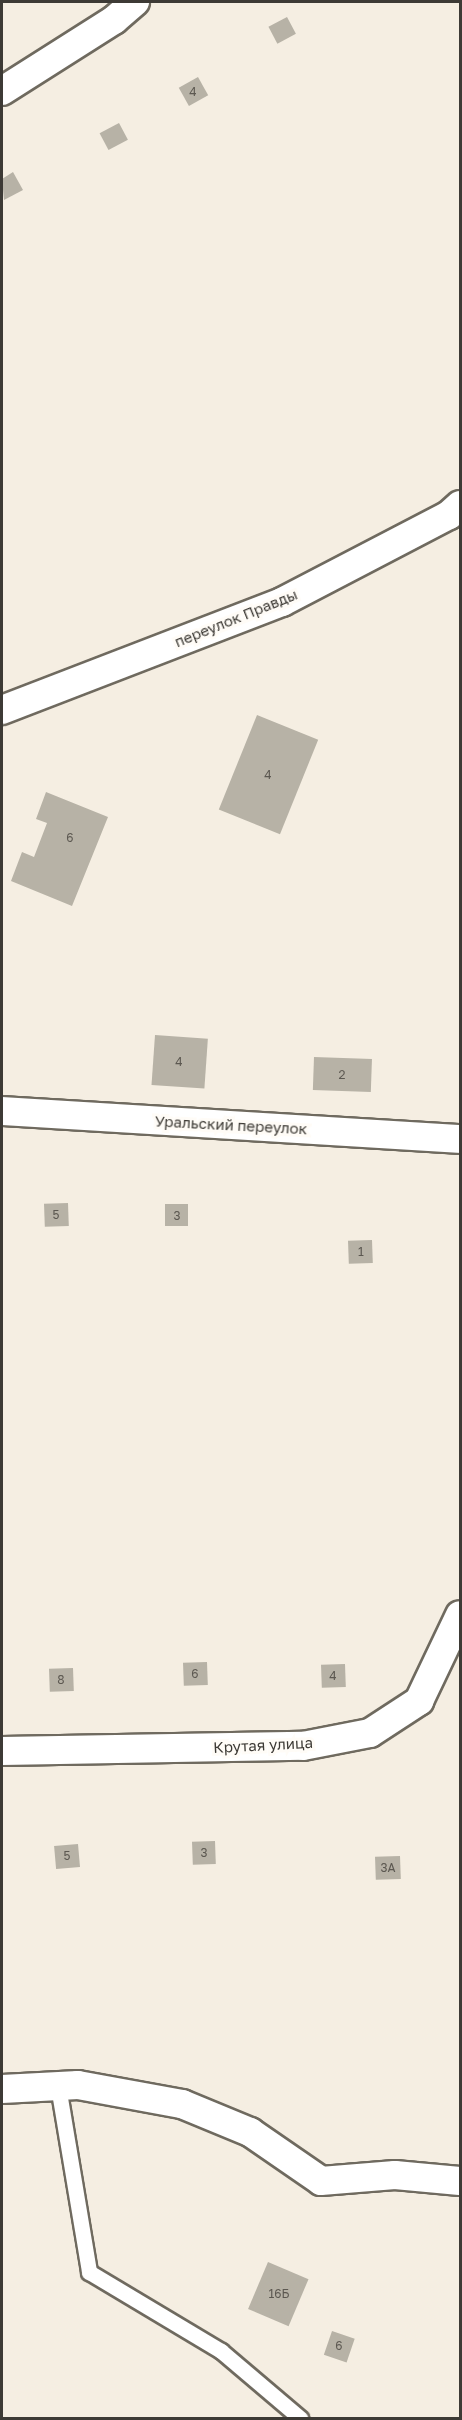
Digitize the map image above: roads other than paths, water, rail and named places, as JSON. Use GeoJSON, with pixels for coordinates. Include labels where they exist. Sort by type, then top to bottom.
{"type":"FeatureCollection","features":[{"type":"Feature","properties":{"kind":"street"},"geometry":{"type":"LineString","coordinates":[[2,91],[114,20],[135,2]]}},
{"type":"Feature","properties":{"kind":"street","name":"переулок Правды"},"geometry":{"type":"LineString","coordinates":[[2,710],[282,602],[449,515],[460,505]]}},
{"type":"Feature","properties":{"kind":"street","name":"Уральский переулок"},"geometry":{"type":"LineString","coordinates":[[2,1111],[460,1139]]}},
{"type":"Feature","properties":{"kind":"street","name":"Крутая улица"},"geometry":{"type":"LineString","coordinates":[[2,1751],[303,1746],[370,1733],[419,1701],[460,1615]]}},
{"type":"Feature","properties":{"kind":"street"},"geometry":{"type":"LineString","coordinates":[[2,2089],[78,2085],[182,2104],[250,2132],[321,2181],[395,2175],[460,2181]]}},
{"type":"Feature","properties":{"kind":"lane"},"geometry":{"type":"LineString","coordinates":[[58,2086],[89,2272],[221,2351],[300,2418]]}}]}
